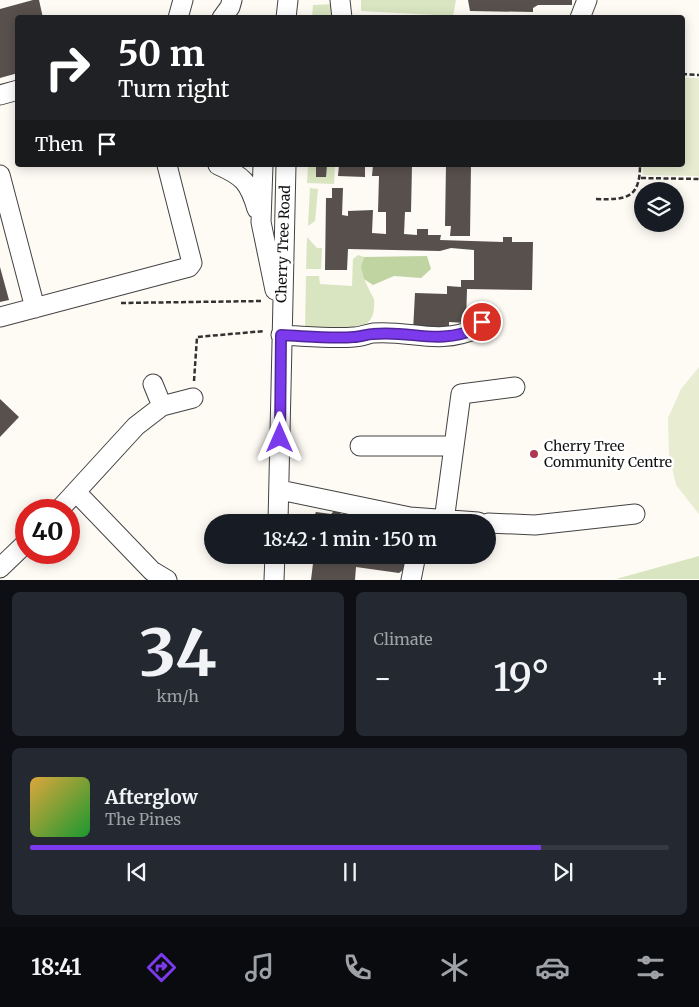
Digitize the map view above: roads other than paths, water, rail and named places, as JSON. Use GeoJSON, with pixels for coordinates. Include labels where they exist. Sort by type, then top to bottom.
{"type":"FeatureCollection","features":[{"type":"Feature","properties":{"kind":"street"},"geometry":{"type":"LineString","coordinates":[[179,15],[183,0]]}},
{"type":"Feature","properties":{"kind":"street"},"geometry":{"type":"LineString","coordinates":[[286,15],[288,0]]}},
{"type":"Feature","properties":{"kind":"street"},"geometry":{"type":"LineString","coordinates":[[340,0],[342,15]]}},
{"type":"Feature","properties":{"kind":"street"},"geometry":{"type":"LineString","coordinates":[[581,15],[586,0]]}},
{"type":"Feature","properties":{"kind":"street"},"geometry":{"type":"LineString","coordinates":[[0,95],[15,91]]}},
{"type":"Feature","properties":{"kind":"street"},"geometry":{"type":"LineString","coordinates":[[0,317],[189,267],[192,263],[168,167]]}},
{"type":"Feature","properties":{"kind":"street"},"geometry":{"type":"LineString","coordinates":[[222,167],[236,173],[249,185],[261,222]]}},
{"type":"Feature","properties":{"kind":"street"},"geometry":{"type":"LineString","coordinates":[[263,167],[286,168]]}},
{"type":"Feature","properties":{"kind":"street","name":"Cherry Tree Road"},"geometry":{"type":"LineString","coordinates":[[263,167],[261,222],[281,329]]}},
{"type":"Feature","properties":{"kind":"street","name":"Cherry Tree Road"},"geometry":{"type":"LineString","coordinates":[[278,514],[281,329],[286,168]]}},
{"type":"Feature","properties":{"kind":"street"},"geometry":{"type":"LineString","coordinates":[[0,175],[35,308]]}},
{"type":"Feature","properties":{"kind":"street"},"geometry":{"type":"LineString","coordinates":[[281,329],[354,337],[390,334],[434,339],[468,333],[479,328],[482,322]]}},
{"type":"Feature","properties":{"kind":"street"},"geometry":{"type":"LineString","coordinates":[[153,384],[162,406]]}},
{"type":"Feature","properties":{"kind":"street"},"geometry":{"type":"LineString","coordinates":[[445,514],[452,446],[461,394],[515,387]]}},
{"type":"Feature","properties":{"kind":"street"},"geometry":{"type":"LineString","coordinates":[[69,499],[136,426],[162,406],[193,398]]}},
{"type":"Feature","properties":{"kind":"street"},"geometry":{"type":"LineString","coordinates":[[360,446],[452,446]]}},
{"type":"Feature","properties":{"kind":"street"},"geometry":{"type":"LineString","coordinates":[[280,490],[394,514]]}},
{"type":"Feature","properties":{"kind":"street"},"geometry":{"type":"LineString","coordinates":[[76,492],[155,577]]}},
{"type":"Feature","properties":{"kind":"street"},"geometry":{"type":"LineString","coordinates":[[496,523],[534,524],[635,514]]}},
{"type":"Feature","properties":{"kind":"street"},"geometry":{"type":"LineString","coordinates":[[0,568],[15,554]]}},
{"type":"Feature","properties":{"kind":"street"},"geometry":{"type":"LineString","coordinates":[[274,580],[275,564]]}},
{"type":"Feature","properties":{"kind":"street"},"geometry":{"type":"LineString","coordinates":[[411,580],[414,564]]}},
{"type":"Feature","properties":{"kind":"place","name":"Cherry Tree Community Centre"},"geometry":{"type":"Point","coordinates":[534,454]}}]}
